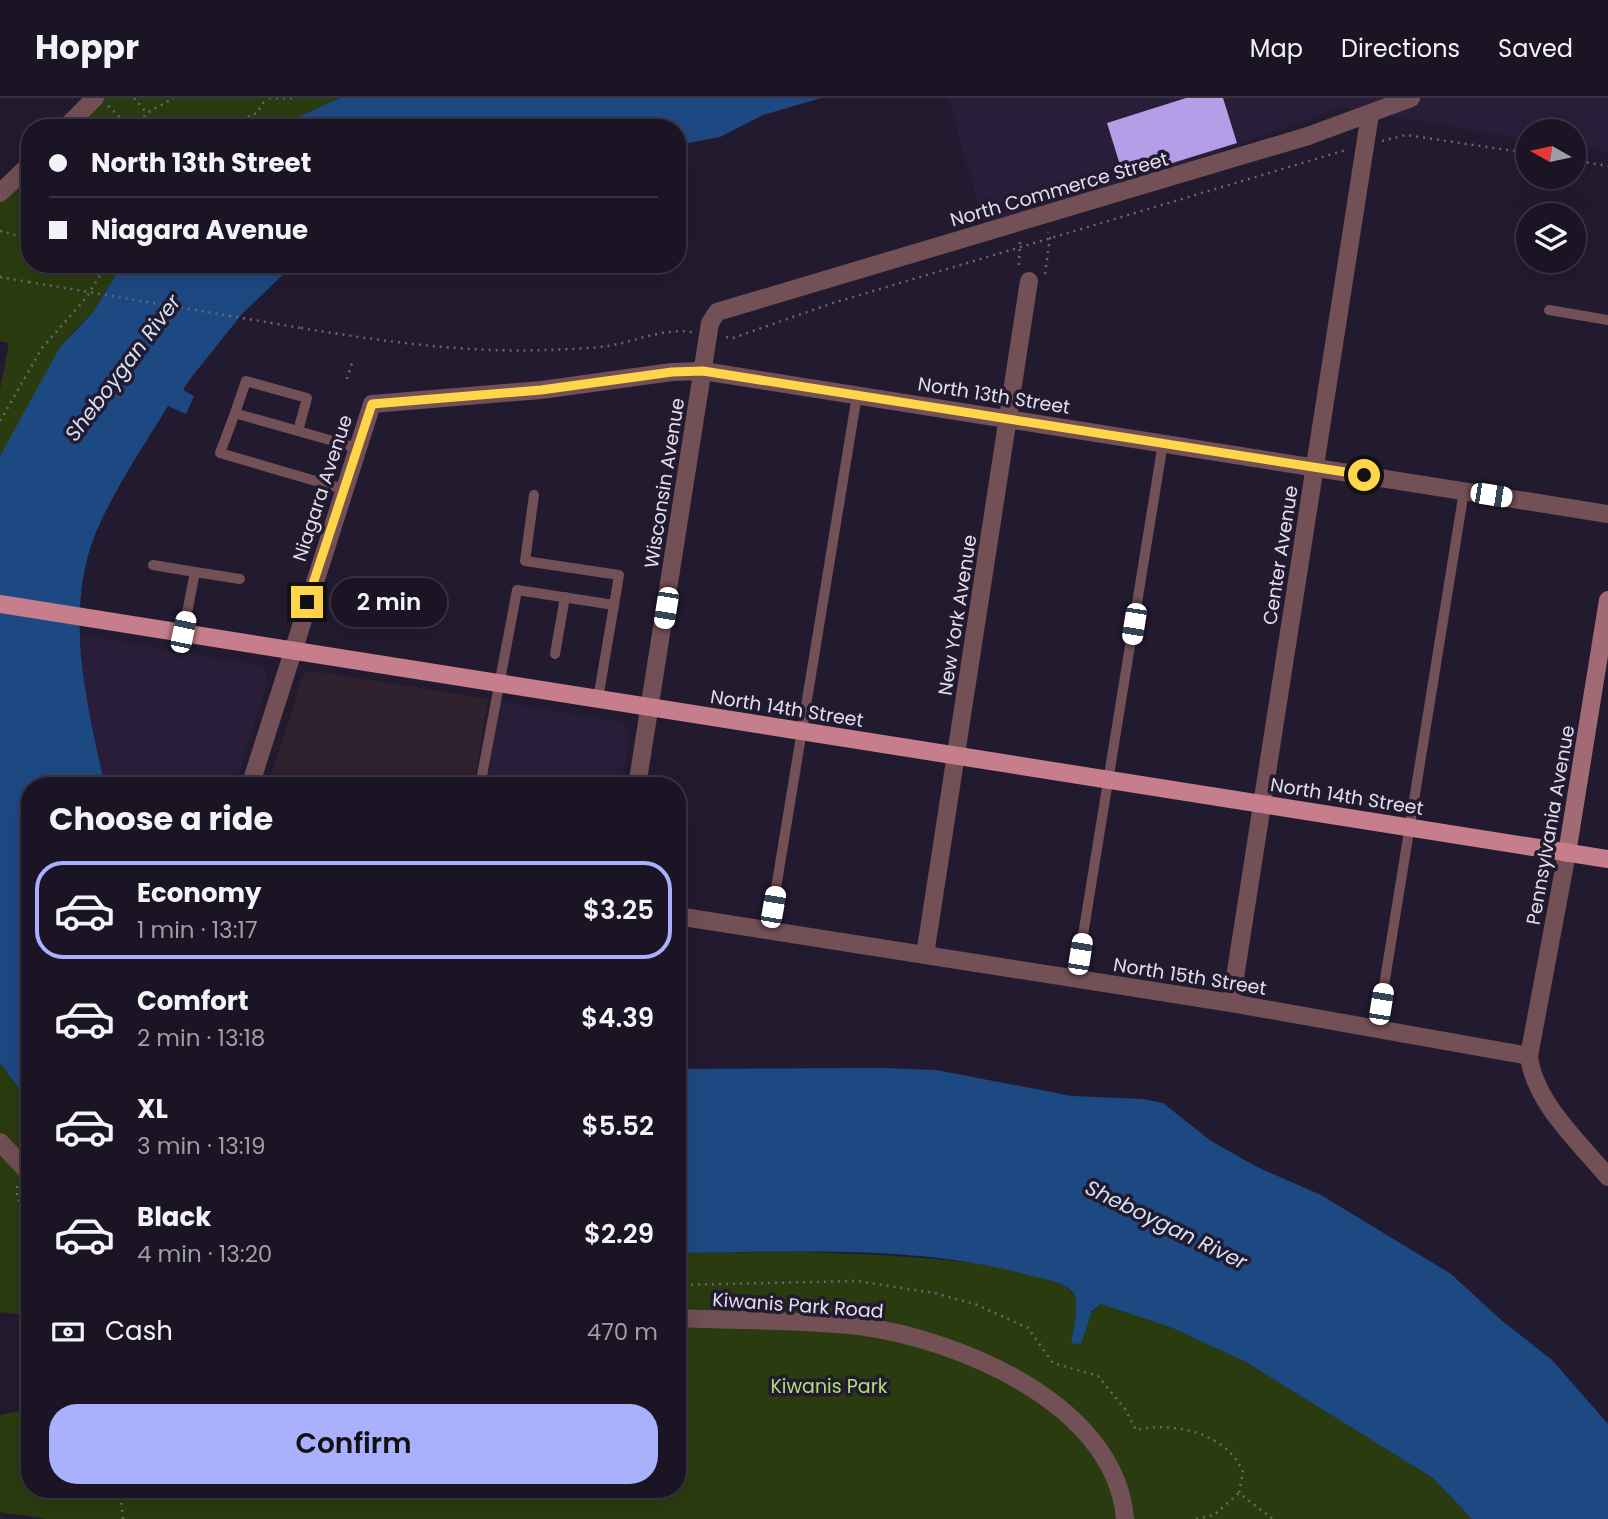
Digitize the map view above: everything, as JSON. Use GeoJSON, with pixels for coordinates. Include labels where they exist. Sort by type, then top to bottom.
{"type":"FeatureCollection","features":[{"type":"Feature","properties":{"kind":"main road","name":"North 14th Street"},"geometry":{"type":"LineString","coordinates":[[0,604],[500,681],[802,732],[1608,859]]}},
{"type":"Feature","properties":{"kind":"street","name":"North Commerce Street"},"geometry":{"type":"LineString","coordinates":[[717,313],[1042,216],[1370,114],[1411,98]]}},
{"type":"Feature","properties":{"kind":"street"},"geometry":{"type":"LineString","coordinates":[[77,119],[100,101]]}},
{"type":"Feature","properties":{"kind":"street","name":"Center Avenue"},"geometry":{"type":"LineString","coordinates":[[1231,1003],[1370,114]]}},
{"type":"Feature","properties":{"kind":"street"},"geometry":{"type":"LineString","coordinates":[[3,191],[21,173]]}},
{"type":"Feature","properties":{"kind":"street","name":"New York Avenue"},"geometry":{"type":"LineString","coordinates":[[925,955],[1029,281]]}},
{"type":"Feature","properties":{"kind":"street","name":"Wisconsin Avenue"},"geometry":{"type":"LineString","coordinates":[[638,777],[708,334],[717,313]]}},
{"type":"Feature","properties":{"kind":"street","name":"North 13th Street"},"geometry":{"type":"LineString","coordinates":[[372,404],[541,390],[672,372],[703,371],[1608,514]]}},
{"type":"Feature","properties":{"kind":"street","name":"Niagara Avenue"},"geometry":{"type":"LineString","coordinates":[[253,777],[372,404]]}},
{"type":"Feature","properties":{"kind":"street","name":"Pennsylvania Avenue"},"geometry":{"type":"LineString","coordinates":[[1530,1056],[1567,853],[1608,600]]}},
{"type":"Feature","properties":{"kind":"street","name":"North 15th Street"},"geometry":{"type":"LineString","coordinates":[[686,917],[1231,1003],[1530,1056]]}},
{"type":"Feature","properties":{"kind":"street"},"geometry":{"type":"LineString","coordinates":[[1530,1056],[1532,1073],[1550,1105],[1608,1177]]}},
{"type":"Feature","properties":{"kind":"street"},"geometry":{"type":"LineString","coordinates":[[0,1142],[21,1165]]}},
{"type":"Feature","properties":{"kind":"street","name":"Kiwanis Park Road"},"geometry":{"type":"LineString","coordinates":[[686,1318],[858,1326],[904,1335],[961,1354],[1035,1390],[1079,1423],[1112,1469],[1124,1504],[1125,1519]]}},
{"type":"Feature","properties":{"kind":"lane"},"geometry":{"type":"LineString","coordinates":[[1549,310],[1608,320]]}},
{"type":"Feature","properties":{"kind":"lane"},"geometry":{"type":"LineString","coordinates":[[298,431],[307,398],[246,381],[220,453],[343,489]]}},
{"type":"Feature","properties":{"kind":"lane"},"geometry":{"type":"LineString","coordinates":[[769,931],[857,395]]}},
{"type":"Feature","properties":{"kind":"lane"},"geometry":{"type":"LineString","coordinates":[[235,413],[357,448]]}},
{"type":"Feature","properties":{"kind":"lane"},"geometry":{"type":"LineString","coordinates":[[1076,978],[1163,443]]}},
{"type":"Feature","properties":{"kind":"lane"},"geometry":{"type":"LineString","coordinates":[[1377,1029],[1464,491]]}},
{"type":"Feature","properties":{"kind":"lane"},"geometry":{"type":"LineString","coordinates":[[534,495],[525,561],[619,575],[598,699]]}},
{"type":"Feature","properties":{"kind":"lane"},"geometry":{"type":"LineString","coordinates":[[153,565],[240,579]]}},
{"type":"Feature","properties":{"kind":"lane"},"geometry":{"type":"LineString","coordinates":[[183,632],[195,572]]}},
{"type":"Feature","properties":{"kind":"lane"},"geometry":{"type":"LineString","coordinates":[[482,777],[517,590],[614,605]]}},
{"type":"Feature","properties":{"kind":"lane"},"geometry":{"type":"LineString","coordinates":[[555,654],[565,597]]}},
{"type":"Feature","properties":{"kind":"path"},"geometry":{"type":"LineString","coordinates":[[134,98],[147,113]]}},
{"type":"Feature","properties":{"kind":"path"},"geometry":{"type":"LineString","coordinates":[[141,119],[174,98]]}},
{"type":"Feature","properties":{"kind":"path"},"geometry":{"type":"LineString","coordinates":[[243,119],[257,113],[267,98],[292,98]]}},
{"type":"Feature","properties":{"kind":"path"},"geometry":{"type":"LineString","coordinates":[[100,101],[122,119]]}},
{"type":"Feature","properties":{"kind":"path"},"geometry":{"type":"LineString","coordinates":[[0,277],[301,328],[393,342],[471,349],[542,350],[606,346],[665,331],[733,338],[833,303],[1021,246],[1406,135],[1516,151]]}},
{"type":"Feature","properties":{"kind":"path"},"geometry":{"type":"LineString","coordinates":[[1586,162],[1608,166]]}},
{"type":"Feature","properties":{"kind":"path"},"geometry":{"type":"LineString","coordinates":[[1015,224],[1021,246],[1018,282],[1044,280],[1050,238],[1042,216]]}},
{"type":"Feature","properties":{"kind":"path"},"geometry":{"type":"LineString","coordinates":[[0,231],[21,237]]}},
{"type":"Feature","properties":{"kind":"path"},"geometry":{"type":"LineString","coordinates":[[0,421],[42,348],[86,298],[101,273]]}},
{"type":"Feature","properties":{"kind":"path"},"geometry":{"type":"LineString","coordinates":[[347,379],[352,363]]}},
{"type":"Feature","properties":{"kind":"path"},"geometry":{"type":"LineString","coordinates":[[21,1180],[15,1189],[21,1205]]}},
{"type":"Feature","properties":{"kind":"path"},"geometry":{"type":"LineString","coordinates":[[1196,1519],[1214,1515],[1239,1493]]}},
{"type":"Feature","properties":{"kind":"path"},"geometry":{"type":"LineString","coordinates":[[121,1498],[123,1519]]}},
{"type":"Feature","properties":{"kind":"shaded area"},"geometry":{"type":"Polygon","coordinates":[[[948,98],[1608,98],[1608,153],[1586,149],[1586,119],[1516,119],[1516,138],[1341,107],[1046,215],[986,232],[948,98]]]}},
{"type":"Feature","properties":{"kind":"shaded area"},"geometry":{"type":"Polygon","coordinates":[[[81,635],[264,666],[268,681],[238,777],[103,777],[82,680],[81,635]]]}},
{"type":"Feature","properties":{"kind":"shaded area"},"geometry":{"type":"Polygon","coordinates":[[[313,671],[488,699],[475,777],[271,777],[305,673],[313,671]]]}},
{"type":"Feature","properties":{"kind":"shaded area"},"geometry":{"type":"Polygon","coordinates":[[[498,701],[624,723],[630,734],[623,777],[486,777],[498,701]]]}},
{"type":"Feature","properties":{"kind":"green space"},"geometry":{"type":"Polygon","coordinates":[[[99,98],[340,98],[293,119],[79,119],[99,98]]]}},
{"type":"Feature","properties":{"kind":"green space"},"geometry":{"type":"Polygon","coordinates":[[[21,174],[21,273],[117,273],[94,311],[69,336],[0,456],[0,390],[9,343],[0,341],[0,194],[21,174]]]}},
{"type":"Feature","properties":{"kind":"green space"},"geometry":{"type":"Polygon","coordinates":[[[0,1063],[21,1091],[21,1315],[0,1312],[0,1063]]]}},
{"type":"Feature","properties":{"kind":"green space","name":"Kiwanis Park"},"geometry":{"type":"Polygon","coordinates":[[[806,1252],[905,1257],[949,1260],[1030,1273],[1059,1283],[1074,1295],[1076,1319],[1071,1343],[1092,1312],[1101,1304],[1170,1327],[1246,1362],[1433,1478],[1472,1519],[47,1519],[0,1512],[0,1415],[21,1411],[21,1498],[686,1498],[686,1253],[806,1252]]]}},
{"type":"Feature","properties":{"kind":"water"},"geometry":{"type":"Polygon","coordinates":[[[340,98],[821,98],[763,115],[720,137],[686,143],[686,119],[293,119],[340,98]]]}},
{"type":"Feature","properties":{"kind":"water","name":"Sheboygan River"},"geometry":{"type":"Polygon","coordinates":[[[117,273],[285,273],[242,314],[190,379],[183,390],[194,396],[186,414],[168,406],[112,500],[96,532],[86,563],[81,594],[81,659],[103,777],[21,777],[21,1091],[0,1063],[0,456],[60,347],[94,311],[117,273]]]}},
{"type":"Feature","properties":{"kind":"water","name":"Sheboygan River"},"geometry":{"type":"Polygon","coordinates":[[[686,1069],[936,1070],[1072,1096],[1143,1099],[1163,1103],[1211,1141],[1257,1167],[1321,1195],[1451,1274],[1501,1320],[1552,1360],[1608,1424],[1608,1519],[1472,1519],[1433,1478],[1246,1362],[1170,1327],[1101,1304],[1092,1311],[1081,1344],[1071,1343],[1076,1316],[1075,1296],[1064,1285],[1053,1281],[989,1266],[901,1254],[811,1251],[686,1253],[686,1069]]]}},
{"type":"Feature","properties":{"kind":"building"},"geometry":{"type":"Polygon","coordinates":[[[1186,98],[1223,98],[1237,143],[1124,178],[1107,123],[1186,98]]]}},
{"type":"Feature","properties":{"kind":"route"},"geometry":{"type":"LineString","coordinates":[[307,602],[372,404],[541,390],[672,372],[703,371],[1364,475]]}}]}
